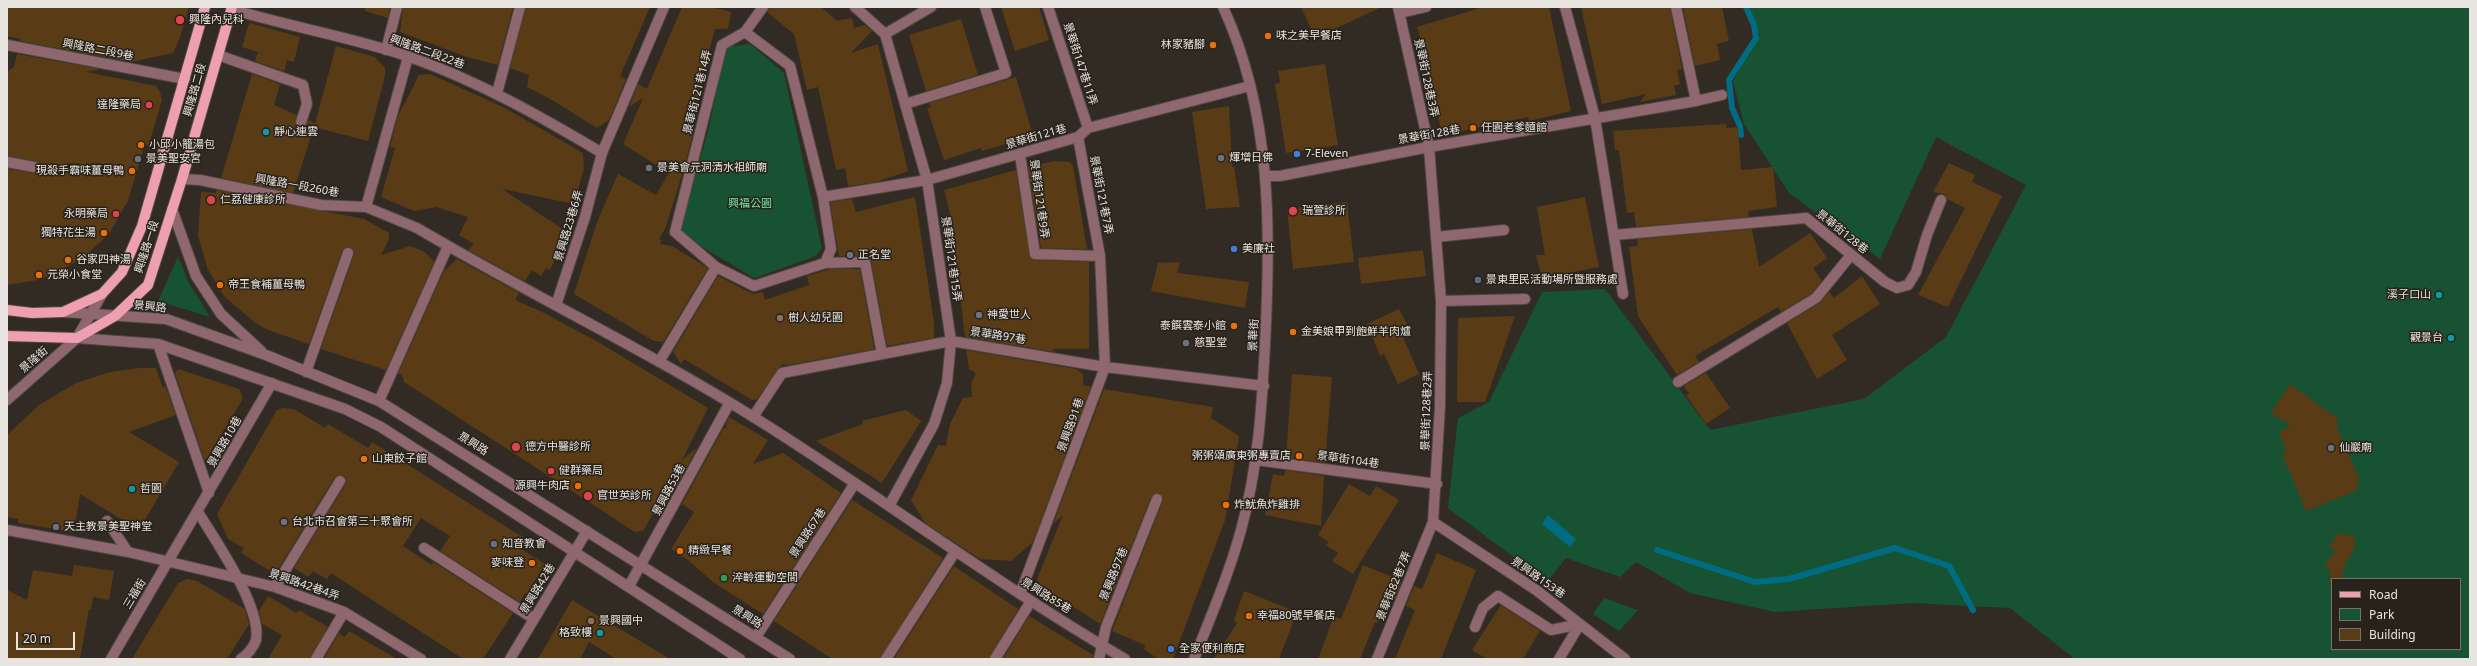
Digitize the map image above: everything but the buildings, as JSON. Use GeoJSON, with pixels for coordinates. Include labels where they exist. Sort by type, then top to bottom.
{"type":"FeatureCollection","features":[{"type":"Feature","properties":{"kind":"main road","name":"興隆路二段"},"geometry":{"type":"LineString","coordinates":[[161,161],[205,7]]}},
{"type":"Feature","properties":{"kind":"main road","name":"興隆路二段"},"geometry":{"type":"LineString","coordinates":[[182,179],[231,8]]}},
{"type":"Feature","properties":{"kind":"main road","name":"興隆路一段"},"geometry":{"type":"LineString","coordinates":[[7,310],[32,313],[63,312],[102,294],[128,261],[142,226],[161,161]]}},
{"type":"Feature","properties":{"kind":"main road","name":"興隆路一段"},"geometry":{"type":"LineString","coordinates":[[77,338],[115,316],[148,284],[182,179]]}},
{"type":"Feature","properties":{"kind":"main road"},"geometry":{"type":"LineString","coordinates":[[7,336],[77,338]]}},
{"type":"Feature","properties":{"kind":"street"},"geometry":{"type":"LineString","coordinates":[[386,50],[397,7]]}},
{"type":"Feature","properties":{"kind":"street"},"geometry":{"type":"LineString","coordinates":[[497,93],[520,7]]}},
{"type":"Feature","properties":{"kind":"street","name":"景興路23巷6弄"},"geometry":{"type":"LineString","coordinates":[[556,305],[585,217],[602,153],[664,7]]}},
{"type":"Feature","properties":{"kind":"street"},"geometry":{"type":"LineString","coordinates":[[763,7],[745,32],[790,66],[823,196],[831,249],[825,262]]}},
{"type":"Feature","properties":{"kind":"street"},"geometry":{"type":"LineString","coordinates":[[855,7],[885,34],[931,7]]}},
{"type":"Feature","properties":{"kind":"street"},"geometry":{"type":"LineString","coordinates":[[905,104],[1006,73],[985,7]]}},
{"type":"Feature","properties":{"kind":"street","name":"景華街147巷11弄"},"geometry":{"type":"LineString","coordinates":[[1048,7],[1088,128]]}},
{"type":"Feature","properties":{"kind":"street","name":"景華街"},"geometry":{"type":"LineString","coordinates":[[1194,659],[1226,578],[1241,530],[1256,460],[1264,386],[1268,282],[1266,176],[1250,86],[1231,24],[1223,7]]}},
{"type":"Feature","properties":{"kind":"street","name":"景華街128巷3弄"},"geometry":{"type":"LineString","coordinates":[[1426,7],[1399,10],[1429,147]]}},
{"type":"Feature","properties":{"kind":"street"},"geometry":{"type":"LineString","coordinates":[[1565,7],[1596,118],[1623,294]]}},
{"type":"Feature","properties":{"kind":"street"},"geometry":{"type":"LineString","coordinates":[[1676,7],[1696,101]]}},
{"type":"Feature","properties":{"kind":"street","name":"興隆路二段22巷"},"geometry":{"type":"LineString","coordinates":[[231,8],[386,50],[452,72],[497,93],[602,153]]}},
{"type":"Feature","properties":{"kind":"street","name":"景華街121巷14弄"},"geometry":{"type":"LineString","coordinates":[[716,267],[675,232],[722,45],[745,32]]}},
{"type":"Feature","properties":{"kind":"street","name":"景華街121巷15弄"},"geometry":{"type":"LineString","coordinates":[[885,34],[927,180],[950,341]]}},
{"type":"Feature","properties":{"kind":"street","name":"興隆路二段9巷"},"geometry":{"type":"LineString","coordinates":[[7,45],[185,79]]}},
{"type":"Feature","properties":{"kind":"street"},"geometry":{"type":"LineString","coordinates":[[218,55],[303,85],[307,104],[301,122]]}},
{"type":"Feature","properties":{"kind":"street"},"geometry":{"type":"LineString","coordinates":[[366,207],[408,57]]}},
{"type":"Feature","properties":{"kind":"street"},"geometry":{"type":"LineString","coordinates":[[1088,128],[1250,86]]}},
{"type":"Feature","properties":{"kind":"street","name":"景華街128巷"},"geometry":{"type":"LineString","coordinates":[[1266,176],[1280,176],[1429,147],[1696,101],[1722,95]]}},
{"type":"Feature","properties":{"kind":"street","name":"景華街121巷"},"geometry":{"type":"LineString","coordinates":[[823,196],[927,180],[1078,138],[1088,128]]}},
{"type":"Feature","properties":{"kind":"street","name":"景華街121巷7弄"},"geometry":{"type":"LineString","coordinates":[[1078,138],[1100,256]]}},
{"type":"Feature","properties":{"kind":"street","name":"景華街128巷2弄"},"geometry":{"type":"LineString","coordinates":[[1429,147],[1441,301],[1436,484],[1433,522]]}},
{"type":"Feature","properties":{"kind":"street","name":"景華街121巷9弄"},"geometry":{"type":"LineString","coordinates":[[1020,155],[1035,254],[1100,256]]}},
{"type":"Feature","properties":{"kind":"street"},"geometry":{"type":"LineString","coordinates":[[7,162],[34,168]]}},
{"type":"Feature","properties":{"kind":"street","name":"興隆路一段260巷"},"geometry":{"type":"LineString","coordinates":[[182,179],[200,180],[321,204],[366,207],[417,228],[448,246]]}},
{"type":"Feature","properties":{"kind":"street","name":"景華街128巷"},"geometry":{"type":"LineString","coordinates":[[1614,235],[1806,218],[1885,282],[1897,288],[1908,285],[1916,272],[1927,235],[1941,200]]}},
{"type":"Feature","properties":{"kind":"street"},"geometry":{"type":"LineString","coordinates":[[172,209],[196,276],[221,314],[266,355]]}},
{"type":"Feature","properties":{"kind":"street"},"geometry":{"type":"LineString","coordinates":[[1436,237],[1504,230]]}},
{"type":"Feature","properties":{"kind":"street"},"geometry":{"type":"LineString","coordinates":[[379,401],[448,246],[659,362],[729,404]]}},
{"type":"Feature","properties":{"kind":"street"},"geometry":{"type":"LineString","coordinates":[[306,372],[348,253]]}},
{"type":"Feature","properties":{"kind":"street"},"geometry":{"type":"LineString","coordinates":[[1678,382],[1816,298],[1851,255]]}},
{"type":"Feature","properties":{"kind":"street","name":"景興路91巷"},"geometry":{"type":"LineString","coordinates":[[1020,594],[1105,367],[1100,256]]}},
{"type":"Feature","properties":{"kind":"street"},"geometry":{"type":"LineString","coordinates":[[659,362],[716,267],[754,286],[825,262],[865,262],[882,354]]}},
{"type":"Feature","properties":{"kind":"street","name":"景隆街"},"geometry":{"type":"LineString","coordinates":[[7,400],[77,338],[102,294]]}},
{"type":"Feature","properties":{"kind":"street"},"geometry":{"type":"LineString","coordinates":[[1441,301],[1525,299]]}},
{"type":"Feature","properties":{"kind":"street","name":"景興路"},"geometry":{"type":"LineString","coordinates":[[63,312],[166,319],[266,355],[379,401],[642,564],[790,659]]}},
{"type":"Feature","properties":{"kind":"street"},"geometry":{"type":"LineString","coordinates":[[77,338],[158,344],[345,409],[381,427],[575,550],[740,659]]}},
{"type":"Feature","properties":{"kind":"street"},"geometry":{"type":"LineString","coordinates":[[889,506],[934,424],[947,383],[950,341]]}},
{"type":"Feature","properties":{"kind":"street","name":"景華路97巷"},"geometry":{"type":"LineString","coordinates":[[753,417],[782,373],[950,341],[1105,367],[1264,386]]}},
{"type":"Feature","properties":{"kind":"street"},"geometry":{"type":"LineString","coordinates":[[158,344],[209,493]]}},
{"type":"Feature","properties":{"kind":"street","name":"景興路10巷"},"geometry":{"type":"LineString","coordinates":[[168,562],[272,384]]}},
{"type":"Feature","properties":{"kind":"street","name":"景興路85巷"},"geometry":{"type":"LineString","coordinates":[[729,404],[753,417],[855,483],[955,552],[1020,594],[1126,659]]}},
{"type":"Feature","properties":{"kind":"street","name":"景興路53巷"},"geometry":{"type":"LineString","coordinates":[[629,586],[729,404]]}},
{"type":"Feature","properties":{"kind":"street","name":"景華街104巷"},"geometry":{"type":"LineString","coordinates":[[1256,460],[1436,484]]}},
{"type":"Feature","properties":{"kind":"street"},"geometry":{"type":"LineString","coordinates":[[275,587],[340,481]]}},
{"type":"Feature","properties":{"kind":"street","name":"景興路67巷"},"geometry":{"type":"LineString","coordinates":[[756,637],[855,483]]}},
{"type":"Feature","properties":{"kind":"street","name":"景興路97巷"},"geometry":{"type":"LineString","coordinates":[[1099,659],[1106,627],[1157,499]]}},
{"type":"Feature","properties":{"kind":"street"},"geometry":{"type":"LineString","coordinates":[[198,512],[238,577],[256,624],[256,641],[247,654],[241,659]]}},
{"type":"Feature","properties":{"kind":"street"},"geometry":{"type":"LineString","coordinates":[[108,521],[128,552]]}},
{"type":"Feature","properties":{"kind":"street","name":"景興路153巷"},"geometry":{"type":"LineString","coordinates":[[1433,522],[1536,590],[1625,659]]}},
{"type":"Feature","properties":{"kind":"street","name":"景華街82巷7弄"},"geometry":{"type":"LineString","coordinates":[[1377,659],[1433,522]]}},
{"type":"Feature","properties":{"kind":"street","name":"景興路42巷4弄"},"geometry":{"type":"LineString","coordinates":[[7,530],[128,552],[275,587],[344,612],[421,659]]}},
{"type":"Feature","properties":{"kind":"street","name":"景興路42巷"},"geometry":{"type":"LineString","coordinates":[[510,659],[587,531]]}},
{"type":"Feature","properties":{"kind":"street"},"geometry":{"type":"LineString","coordinates":[[424,548],[534,619]]}},
{"type":"Feature","properties":{"kind":"street"},"geometry":{"type":"LineString","coordinates":[[886,659],[955,552]]}},
{"type":"Feature","properties":{"kind":"street","name":"三福街"},"geometry":{"type":"LineString","coordinates":[[111,659],[168,562]]}},
{"type":"Feature","properties":{"kind":"street"},"geometry":{"type":"LineString","coordinates":[[1475,627],[1483,608],[1498,596],[1551,630],[1580,624]]}},
{"type":"Feature","properties":{"kind":"street"},"geometry":{"type":"LineString","coordinates":[[995,659],[1031,601]]}},
{"type":"Feature","properties":{"kind":"street"},"geometry":{"type":"LineString","coordinates":[[316,659],[344,612]]}},
{"type":"Feature","properties":{"kind":"street"},"geometry":{"type":"LineString","coordinates":[[1558,659],[1580,624]]}},
{"type":"Feature","properties":{"kind":"green space"},"geometry":{"type":"Polygon","coordinates":[[[1750,7],[2470,7],[2470,659],[2075,659],[2010,608],[1912,603],[1775,612],[1690,593],[1636,562],[1620,577],[1566,558],[1547,582],[1448,508],[1458,418],[1489,402],[1542,292],[1605,289],[1710,430],[1864,399],[1946,337],[2026,185],[1936,137],[1880,259],[1789,193],[1744,124],[1733,81],[1759,35],[1750,7]]]}},
{"type":"Feature","properties":{"kind":"green space","name":"興福公園"},"geometry":{"type":"Polygon","coordinates":[[[750,44],[784,73],[822,248],[816,256],[754,278],[679,233],[709,128],[725,47],[750,44]]]}},
{"type":"Feature","properties":{"kind":"green space"},"geometry":{"type":"Polygon","coordinates":[[[178,257],[189,283],[210,317],[158,301],[178,257]]]}},
{"type":"Feature","properties":{"kind":"green space"},"geometry":{"type":"Polygon","coordinates":[[[1604,598],[1638,610],[1619,631],[1593,614],[1604,598]]]}},
{"type":"Feature","properties":{"kind":"water"},"geometry":{"type":"Polygon","coordinates":[[[1548,515],[1576,539],[1570,547],[1542,524],[1548,515]]]}},
{"type":"Feature","properties":{"kind":"waterway"},"geometry":{"type":"LineString","coordinates":[[1741,135],[1740,126],[1732,108],[1729,80],[1756,38],[1754,25],[1746,7]]}},
{"type":"Feature","properties":{"kind":"waterway"},"geometry":{"type":"LineString","coordinates":[[1657,550],[1755,582],[1789,579],[1895,548],[1949,566],[1973,610]]}},
{"type":"Feature","properties":{"kind":"place","name":"興隆內兒科"},"geometry":{"type":"Point","coordinates":[180,20]}},
{"type":"Feature","properties":{"kind":"place","name":"味之美早餐店"},"geometry":{"type":"Point","coordinates":[1268,36]}},
{"type":"Feature","properties":{"kind":"place","name":"林家豬腳"},"geometry":{"type":"Point","coordinates":[1213,45]}},
{"type":"Feature","properties":{"kind":"place","name":"達隆藥局"},"geometry":{"type":"Point","coordinates":[149,105]}},
{"type":"Feature","properties":{"kind":"place","name":"任園老爹麵館"},"geometry":{"type":"Point","coordinates":[1473,128]}},
{"type":"Feature","properties":{"kind":"place","name":"靜心連雲"},"geometry":{"type":"Point","coordinates":[266,132]}},
{"type":"Feature","properties":{"kind":"place","name":"小邱小籠湯包"},"geometry":{"type":"Point","coordinates":[141,145]}},
{"type":"Feature","properties":{"kind":"place","name":"7-Eleven"},"geometry":{"type":"Point","coordinates":[1297,154]}},
{"type":"Feature","properties":{"kind":"place","name":"煇增日佛"},"geometry":{"type":"Point","coordinates":[1221,158]}},
{"type":"Feature","properties":{"kind":"place","name":"景美聖安宮"},"geometry":{"type":"Point","coordinates":[138,159]}},
{"type":"Feature","properties":{"kind":"place","name":"景美會元洞清水祖師廟"},"geometry":{"type":"Point","coordinates":[649,168]}},
{"type":"Feature","properties":{"kind":"place","name":"現殺手霸味薑母鴨"},"geometry":{"type":"Point","coordinates":[132,171]}},
{"type":"Feature","properties":{"kind":"place","name":"仁荔健康診所"},"geometry":{"type":"Point","coordinates":[211,200]}},
{"type":"Feature","properties":{"kind":"place","name":"瑞萱診所"},"geometry":{"type":"Point","coordinates":[1293,211]}},
{"type":"Feature","properties":{"kind":"place","name":"永明藥局"},"geometry":{"type":"Point","coordinates":[116,214]}},
{"type":"Feature","properties":{"kind":"place","name":"獨特花生湯"},"geometry":{"type":"Point","coordinates":[104,233]}},
{"type":"Feature","properties":{"kind":"place","name":"美廉社"},"geometry":{"type":"Point","coordinates":[1234,249]}},
{"type":"Feature","properties":{"kind":"place","name":"正名堂"},"geometry":{"type":"Point","coordinates":[850,255]}},
{"type":"Feature","properties":{"kind":"place","name":"谷家四神湯"},"geometry":{"type":"Point","coordinates":[68,260]}},
{"type":"Feature","properties":{"kind":"place","name":"元榮小食堂"},"geometry":{"type":"Point","coordinates":[39,275]}},
{"type":"Feature","properties":{"kind":"place","name":"景東里民活動場所暨服務處"},"geometry":{"type":"Point","coordinates":[1478,280]}},
{"type":"Feature","properties":{"kind":"place","name":"帝王食補薑母鴨"},"geometry":{"type":"Point","coordinates":[220,285]}},
{"type":"Feature","properties":{"kind":"place","name":"溪子口山"},"geometry":{"type":"Point","coordinates":[2439,295]}},
{"type":"Feature","properties":{"kind":"place","name":"神愛世人"},"geometry":{"type":"Point","coordinates":[979,315]}},
{"type":"Feature","properties":{"kind":"place","name":"樹人幼兒園"},"geometry":{"type":"Point","coordinates":[780,318]}},
{"type":"Feature","properties":{"kind":"place","name":"泰饌雲泰小館"},"geometry":{"type":"Point","coordinates":[1234,326]}},
{"type":"Feature","properties":{"kind":"place","name":"金美娘甲到飽鮮羊肉爐"},"geometry":{"type":"Point","coordinates":[1293,332]}},
{"type":"Feature","properties":{"kind":"place","name":"觀景台"},"geometry":{"type":"Point","coordinates":[2451,338]}},
{"type":"Feature","properties":{"kind":"place","name":"慈聖堂"},"geometry":{"type":"Point","coordinates":[1186,343]}},
{"type":"Feature","properties":{"kind":"place","name":"德方中醫診所"},"geometry":{"type":"Point","coordinates":[516,447]}},
{"type":"Feature","properties":{"kind":"place","name":"仙巖廟"},"geometry":{"type":"Point","coordinates":[2331,448]}},
{"type":"Feature","properties":{"kind":"place","name":"粥粥頌廣東粥專賣店"},"geometry":{"type":"Point","coordinates":[1299,456]}},
{"type":"Feature","properties":{"kind":"place","name":"山東餃子館"},"geometry":{"type":"Point","coordinates":[364,459]}},
{"type":"Feature","properties":{"kind":"place","name":"健群藥局"},"geometry":{"type":"Point","coordinates":[551,471]}},
{"type":"Feature","properties":{"kind":"place","name":"源興牛肉店"},"geometry":{"type":"Point","coordinates":[578,486]}},
{"type":"Feature","properties":{"kind":"place","name":"哲園"},"geometry":{"type":"Point","coordinates":[132,489]}},
{"type":"Feature","properties":{"kind":"place","name":"官世英診所"},"geometry":{"type":"Point","coordinates":[588,496]}},
{"type":"Feature","properties":{"kind":"place","name":"炸魷魚炸雞排"},"geometry":{"type":"Point","coordinates":[1226,505]}},
{"type":"Feature","properties":{"kind":"place","name":"台北市召會第三十聚會所"},"geometry":{"type":"Point","coordinates":[284,522]}},
{"type":"Feature","properties":{"kind":"place","name":"天主教景美聖神堂"},"geometry":{"type":"Point","coordinates":[56,527]}},
{"type":"Feature","properties":{"kind":"place","name":"知音教會"},"geometry":{"type":"Point","coordinates":[494,544]}},
{"type":"Feature","properties":{"kind":"place","name":"精緻早餐"},"geometry":{"type":"Point","coordinates":[680,551]}},
{"type":"Feature","properties":{"kind":"place","name":"麥味登"},"geometry":{"type":"Point","coordinates":[532,563]}},
{"type":"Feature","properties":{"kind":"place","name":"淬齡運動空間"},"geometry":{"type":"Point","coordinates":[724,578]}},
{"type":"Feature","properties":{"kind":"place","name":"幸福80號早餐店"},"geometry":{"type":"Point","coordinates":[1249,616]}},
{"type":"Feature","properties":{"kind":"place","name":"景興國中"},"geometry":{"type":"Point","coordinates":[591,621]}},
{"type":"Feature","properties":{"kind":"place","name":"格致樓"},"geometry":{"type":"Point","coordinates":[600,633]}},
{"type":"Feature","properties":{"kind":"place","name":"全家便利商店"},"geometry":{"type":"Point","coordinates":[1171,649]}}]}
